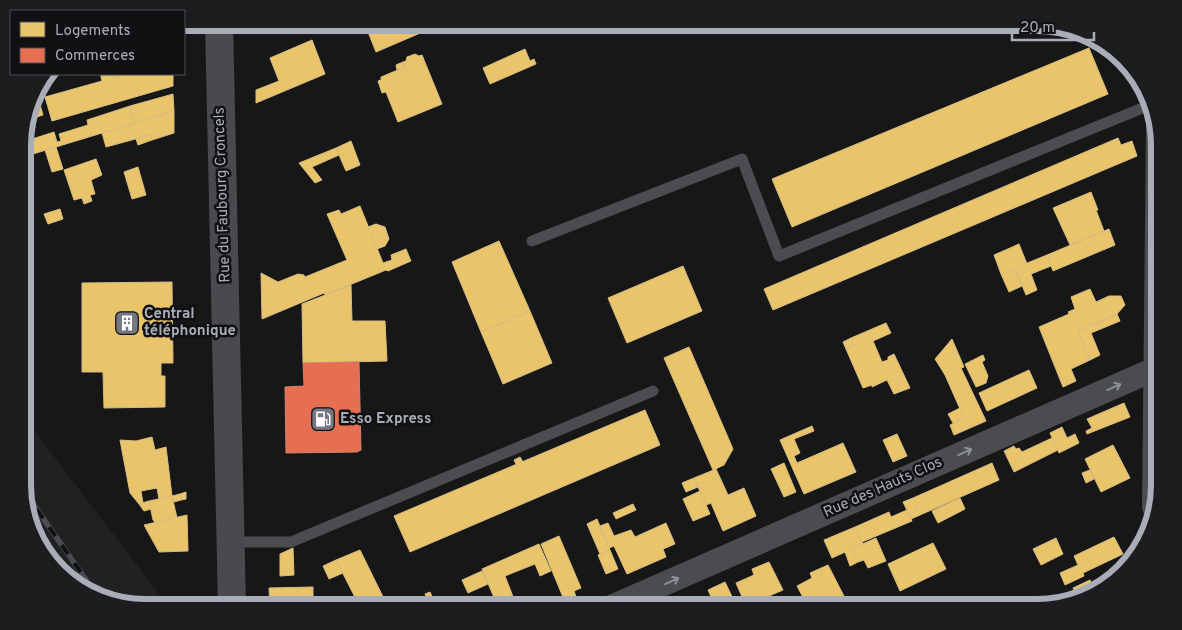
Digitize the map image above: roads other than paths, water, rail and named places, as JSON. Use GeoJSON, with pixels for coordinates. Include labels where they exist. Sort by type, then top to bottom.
{"type":"FeatureCollection","features":[{"type":"Feature","properties":{"kind":"main road","name":"Rue du Faubourg Croncels"},"geometry":{"type":"LineString","coordinates":[[219,31],[232,599]]}},
{"type":"Feature","properties":{"kind":"street","name":"Rue des Hauts Clos"},"geometry":{"type":"LineString","coordinates":[[629,599],[1151,370]]}},
{"type":"Feature","properties":{"kind":"lane"},"geometry":{"type":"LineString","coordinates":[[532,241],[742,159],[779,256],[1145,108]]}},
{"type":"Feature","properties":{"kind":"lane"},"geometry":{"type":"LineString","coordinates":[[230,542],[291,542],[653,391]]}},
{"type":"Feature","properties":{"kind":"railway"},"geometry":{"type":"LineString","coordinates":[[32,503],[89,584]]}},
{"type":"Feature","properties":{"kind":"place","name":"Central téléphonique"},"geometry":{"type":"Point","coordinates":[127,323]}},
{"type":"Feature","properties":{"kind":"place","name":"Esso Express"},"geometry":{"type":"Point","coordinates":[323,419]}}]}
